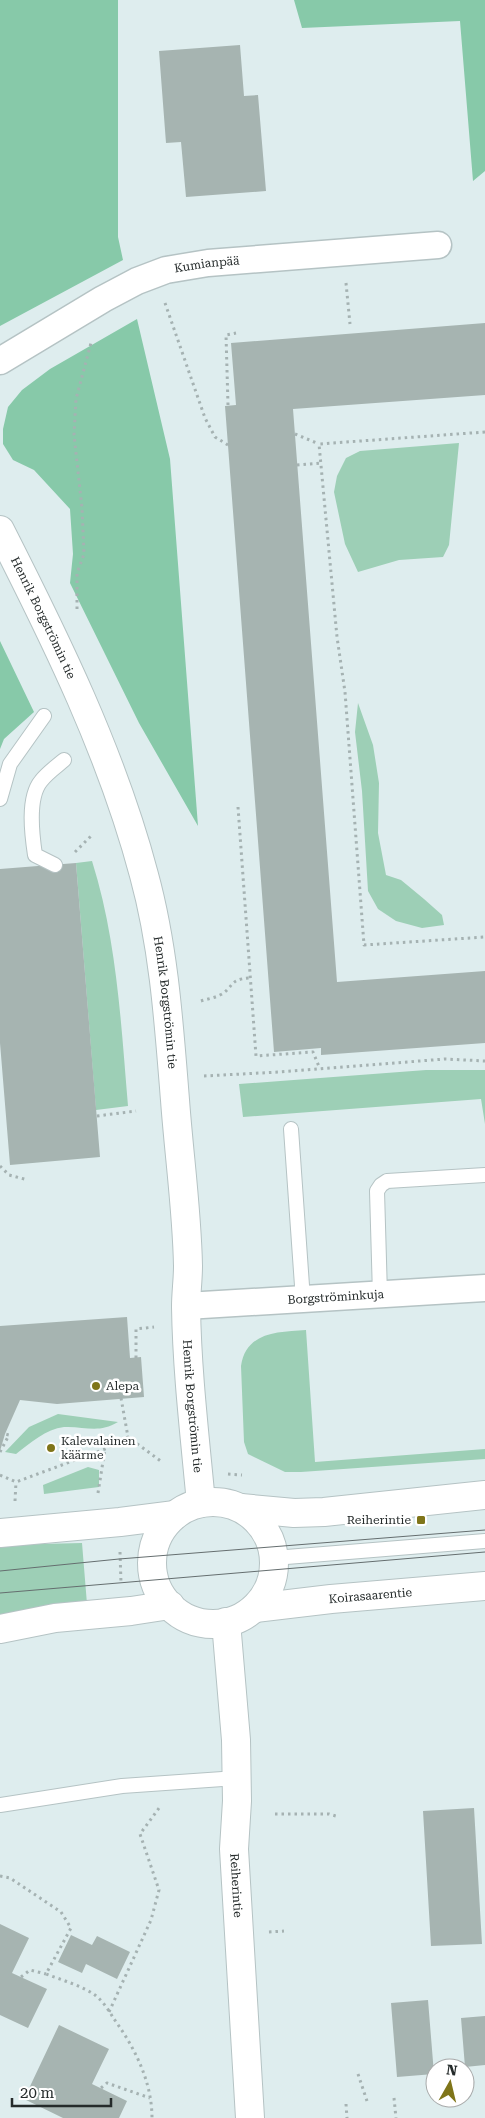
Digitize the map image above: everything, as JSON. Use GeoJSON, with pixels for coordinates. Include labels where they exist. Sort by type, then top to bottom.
{"type":"FeatureCollection","features":[{"type":"Feature","properties":{"kind":"street","name":"Kumianpää"},"geometry":{"type":"LineString","coordinates":[[0,361],[103,299],[137,281],[166,270],[208,263],[438,245]]}},
{"type":"Feature","properties":{"kind":"street","name":"Henrik Borgströmin tie"},"geometry":{"type":"LineString","coordinates":[[0,530],[36,602],[114,781],[144,875],[160,952],[173,1080],[188,1266],[186,1306],[194,1437],[201,1503]]}},
{"type":"Feature","properties":{"kind":"street","name":"Borgströminkuja"},"geometry":{"type":"LineString","coordinates":[[186,1306],[485,1288]]}},
{"type":"Feature","properties":{"kind":"street"},"geometry":{"type":"LineString","coordinates":[[241,1508],[255,1518],[266,1531],[272,1547],[274,1569],[263,1599],[255,1608],[242,1617],[226,1622],[211,1624],[196,1621],[177,1612],[170,1606],[158,1588],[152,1568],[153,1556],[160,1534],[175,1515],[187,1508],[201,1503],[221,1503],[241,1508],[294,1513],[324,1512],[485,1495]]}},
{"type":"Feature","properties":{"kind":"street"},"geometry":{"type":"LineString","coordinates":[[0,1533],[129,1522],[175,1515]]}},
{"type":"Feature","properties":{"kind":"street","name":"Koirasaarentie"},"geometry":{"type":"LineString","coordinates":[[255,1608],[331,1599],[485,1586]]}},
{"type":"Feature","properties":{"kind":"street"},"geometry":{"type":"LineString","coordinates":[[0,1629],[55,1618],[170,1606]]}},
{"type":"Feature","properties":{"kind":"street","name":"Reiherintie"},"geometry":{"type":"LineString","coordinates":[[226,1622],[236,1740],[237,1778],[234,1849],[250,2118]]}},
{"type":"Feature","properties":{"kind":"lane"},"geometry":{"type":"LineString","coordinates":[[0,799],[10,764],[44,716]]}},
{"type":"Feature","properties":{"kind":"lane"},"geometry":{"type":"LineString","coordinates":[[55,864],[35,855],[31,830],[34,801],[40,782],[64,760]]}},
{"type":"Feature","properties":{"kind":"lane"},"geometry":{"type":"LineString","coordinates":[[291,1128],[304,1300]]}},
{"type":"Feature","properties":{"kind":"lane"},"geometry":{"type":"LineString","coordinates":[[380,1295],[377,1190],[381,1184],[387,1182],[485,1176]]}},
{"type":"Feature","properties":{"kind":"lane"},"geometry":{"type":"LineString","coordinates":[[274,1558],[485,1541]]}},
{"type":"Feature","properties":{"kind":"lane"},"geometry":{"type":"LineString","coordinates":[[0,1805],[122,1786],[237,1778]]}},
{"type":"Feature","properties":{"kind":"path"},"geometry":{"type":"LineString","coordinates":[[346,283],[350,324]]}},
{"type":"Feature","properties":{"kind":"path"},"geometry":{"type":"LineString","coordinates":[[166,303],[205,418],[215,437],[228,445]]}},
{"type":"Feature","properties":{"kind":"path"},"geometry":{"type":"LineString","coordinates":[[228,405],[226,335],[236,333]]}},
{"type":"Feature","properties":{"kind":"path"},"geometry":{"type":"LineString","coordinates":[[77,609],[77,573],[84,554],[82,508],[74,435],[76,399],[85,360],[94,335]]}},
{"type":"Feature","properties":{"kind":"path"},"geometry":{"type":"LineString","coordinates":[[295,434],[319,444],[485,432]]}},
{"type":"Feature","properties":{"kind":"path"},"geometry":{"type":"LineString","coordinates":[[319,444],[345,692],[364,944],[485,937]]}},
{"type":"Feature","properties":{"kind":"path"},"geometry":{"type":"LineString","coordinates":[[297,465],[321,463]]}},
{"type":"Feature","properties":{"kind":"path"},"geometry":{"type":"LineString","coordinates":[[238,808],[256,1056],[313,1052],[320,1069]]}},
{"type":"Feature","properties":{"kind":"path"},"geometry":{"type":"LineString","coordinates":[[201,1002],[222,994],[232,983],[240,979],[250,978]]}},
{"type":"Feature","properties":{"kind":"path"},"geometry":{"type":"LineString","coordinates":[[173,1080],[445,1059],[485,1061]]}},
{"type":"Feature","properties":{"kind":"path"},"geometry":{"type":"LineString","coordinates":[[97,1116],[136,1111]]}},
{"type":"Feature","properties":{"kind":"path"},"geometry":{"type":"LineString","coordinates":[[0,1166],[10,1175],[28,1180]]}},
{"type":"Feature","properties":{"kind":"path"},"geometry":{"type":"LineString","coordinates":[[130,1353],[136,1355],[136,1329],[154,1327]]}},
{"type":"Feature","properties":{"kind":"path"},"geometry":{"type":"LineString","coordinates":[[121,1398],[128,1437],[162,1462]]}},
{"type":"Feature","properties":{"kind":"path"},"geometry":{"type":"LineString","coordinates":[[0,1452],[8,1435],[5,1434]]}},
{"type":"Feature","properties":{"kind":"path"},"geometry":{"type":"LineString","coordinates":[[0,1475],[16,1482],[105,1449],[128,1437]]}},
{"type":"Feature","properties":{"kind":"path"},"geometry":{"type":"LineString","coordinates":[[97,1500],[105,1449]]}},
{"type":"Feature","properties":{"kind":"path"},"geometry":{"type":"LineString","coordinates":[[15,1510],[16,1482]]}},
{"type":"Feature","properties":{"kind":"path"},"geometry":{"type":"LineString","coordinates":[[129,1522],[122,1539],[119,1571],[120,1581],[131,1611]]}},
{"type":"Feature","properties":{"kind":"path"},"geometry":{"type":"LineString","coordinates":[[109,2012],[151,1920],[160,1890],[140,1834],[161,1806],[166,1783]]}},
{"type":"Feature","properties":{"kind":"path"},"geometry":{"type":"LineString","coordinates":[[275,1814],[329,1814],[339,1817]]}},
{"type":"Feature","properties":{"kind":"path"},"geometry":{"type":"LineString","coordinates":[[0,1876],[10,1878],[50,1903],[61,1912],[71,1928],[46,1974]]}},
{"type":"Feature","properties":{"kind":"path"},"geometry":{"type":"LineString","coordinates":[[21,1977],[30,1970],[46,1974],[94,1994],[130,2042],[143,2071],[151,2098],[152,2118]]}},
{"type":"Feature","properties":{"kind":"path"},"geometry":{"type":"LineString","coordinates":[[358,2074],[367,2101]]}},
{"type":"Feature","properties":{"kind":"path"},"geometry":{"type":"LineString","coordinates":[[102,2088],[107,2083],[151,2098]]}},
{"type":"Feature","properties":{"kind":"path"},"geometry":{"type":"LineString","coordinates":[[394,2098],[396,2118]]}},
{"type":"Feature","properties":{"kind":"path"},"geometry":{"type":"LineString","coordinates":[[346,2104],[346,2118]]}},
{"type":"Feature","properties":{"kind":"green space"},"geometry":{"type":"Polygon","coordinates":[[[0,0],[118,0],[118,237],[123,260],[0,326],[0,0]]]}},
{"type":"Feature","properties":{"kind":"green space"},"geometry":{"type":"Polygon","coordinates":[[[294,0],[485,0],[485,171],[473,181],[460,21],[302,28],[294,0]]]}},
{"type":"Feature","properties":{"kind":"green space"},"geometry":{"type":"Polygon","coordinates":[[[137,319],[170,459],[198,826],[139,723],[70,583],[73,554],[70,509],[34,470],[13,460],[3,444],[3,429],[8,407],[22,390],[50,369],[137,319]]]}},
{"type":"Feature","properties":{"kind":"green space"},"geometry":{"type":"Polygon","coordinates":[[[459,443],[449,545],[443,557],[399,560],[358,572],[345,544],[334,492],[337,476],[346,458],[360,451],[459,443]]]}},
{"type":"Feature","properties":{"kind":"green space"},"geometry":{"type":"Polygon","coordinates":[[[0,641],[34,712],[4,739],[0,749],[0,641]]]}},
{"type":"Feature","properties":{"kind":"green space"},"geometry":{"type":"Polygon","coordinates":[[[358,703],[373,745],[379,783],[378,833],[386,875],[401,880],[424,899],[442,915],[444,925],[422,928],[396,921],[378,909],[368,891],[362,791],[355,732],[358,703]]]}},
{"type":"Feature","properties":{"kind":"green space"},"geometry":{"type":"Polygon","coordinates":[[[92,861],[113,952],[128,1106],[96,1110],[76,863],[92,861]]]}},
{"type":"Feature","properties":{"kind":"green space"},"geometry":{"type":"Polygon","coordinates":[[[426,1070],[485,1070],[485,1124],[481,1099],[243,1117],[239,1084],[426,1070]]]}},
{"type":"Feature","properties":{"kind":"green space"},"geometry":{"type":"Polygon","coordinates":[[[306,1330],[315,1462],[485,1449],[485,1459],[285,1472],[248,1454],[244,1442],[241,1366],[244,1355],[249,1346],[264,1336],[274,1333],[306,1330]]]}},
{"type":"Feature","properties":{"kind":"green space"},"geometry":{"type":"Polygon","coordinates":[[[58,1414],[118,1422],[98,1429],[57,1428],[38,1437],[16,1454],[5,1452],[29,1427],[58,1414]]]}},
{"type":"Feature","properties":{"kind":"green space"},"geometry":{"type":"Polygon","coordinates":[[[88,1467],[99,1470],[99,1487],[44,1494],[43,1485],[88,1467]]]}},
{"type":"Feature","properties":{"kind":"green space"},"geometry":{"type":"Polygon","coordinates":[[[82,1543],[87,1604],[0,1616],[0,1545],[82,1543]]]}},
{"type":"Feature","properties":{"kind":"building"},"geometry":{"type":"Polygon","coordinates":[[[240,45],[244,96],[258,95],[266,191],[186,197],[181,142],[166,143],[159,51],[240,45]]]}},
{"type":"Feature","properties":{"kind":"building"},"geometry":{"type":"Polygon","coordinates":[[[485,323],[485,395],[293,409],[337,982],[485,971],[485,1043],[321,1055],[321,1048],[274,1052],[225,406],[236,405],[231,343],[485,323]]]}},
{"type":"Feature","properties":{"kind":"building"},"geometry":{"type":"Polygon","coordinates":[[[76,863],[100,1157],[10,1165],[0,1043],[0,869],[76,863]]]}},
{"type":"Feature","properties":{"kind":"building"},"geometry":{"type":"Polygon","coordinates":[[[127,1317],[130,1358],[141,1357],[144,1397],[57,1404],[20,1400],[5,1434],[0,1451],[0,1326],[127,1317]]]}},
{"type":"Feature","properties":{"kind":"building"},"geometry":{"type":"Polygon","coordinates":[[[474,1808],[482,1944],[431,1946],[423,1811],[474,1808]]]}},
{"type":"Feature","properties":{"kind":"building"},"geometry":{"type":"Polygon","coordinates":[[[0,1924],[29,1938],[12,1973],[47,1989],[28,2028],[0,2015],[0,1924]]]}},
{"type":"Feature","properties":{"kind":"building"},"geometry":{"type":"Polygon","coordinates":[[[71,1935],[92,1945],[97,1936],[130,1952],[117,1979],[86,1964],[82,1973],[58,1962],[71,1935]]]}},
{"type":"Feature","properties":{"kind":"building"},"geometry":{"type":"Polygon","coordinates":[[[428,2000],[433,2058],[425,2058],[425,2075],[397,2077],[391,2003],[428,2000]]]}},
{"type":"Feature","properties":{"kind":"building"},"geometry":{"type":"Polygon","coordinates":[[[485,2016],[485,2065],[475,2066],[475,2058],[464,2058],[461,2018],[485,2016]]]}},
{"type":"Feature","properties":{"kind":"building"},"geometry":{"type":"Polygon","coordinates":[[[59,2025],[109,2049],[92,2084],[127,2101],[119,2118],[63,2118],[24,2099],[59,2025]]]}},
{"type":"Feature","properties":{"kind":"tram line"},"geometry":{"type":"LineString","coordinates":[[0,1571],[119,1559],[485,1530]]}},
{"type":"Feature","properties":{"kind":"tram line"},"geometry":{"type":"LineString","coordinates":[[0,1593],[485,1552]]}},
{"type":"Feature","properties":{"kind":"place","name":"Alepa"},"geometry":{"type":"Point","coordinates":[96,1386]}},
{"type":"Feature","properties":{"kind":"place","name":"Kalevalainen käärme"},"geometry":{"type":"Point","coordinates":[51,1448]}},
{"type":"Feature","properties":{"kind":"place","name":"Reiherintie"},"geometry":{"type":"Point","coordinates":[421,1520]}}]}
